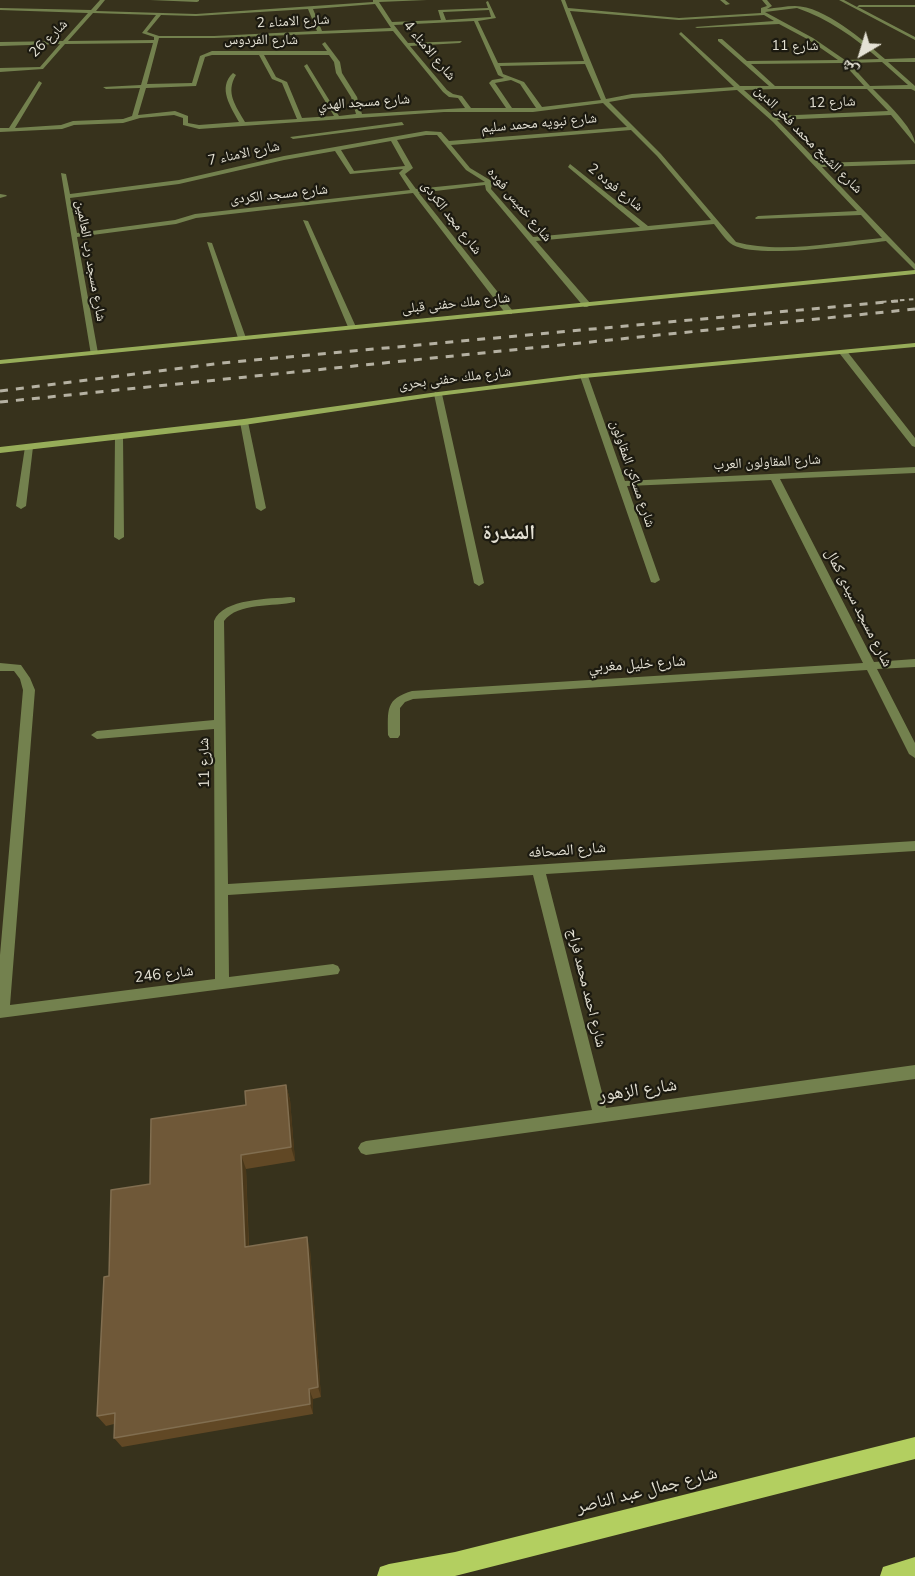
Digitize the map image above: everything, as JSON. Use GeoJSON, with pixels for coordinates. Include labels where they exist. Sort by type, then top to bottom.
{"type":"FeatureCollection","features":[{"type":"Feature","properties":{"kind":"main road","name":"شارع جمال عبد الناصر"},"geometry":{"type":"LineString","coordinates":[[389,1576],[455,1564],[915,1448]]}},
{"type":"Feature","properties":{"kind":"main road"},"geometry":{"type":"LineString","coordinates":[[892,1576],[915,1569]]}},
{"type":"Feature","properties":{"kind":"street","name":"شارع 26"},"geometry":{"type":"LineString","coordinates":[[0,70],[41,68],[103,0]]}},
{"type":"Feature","properties":{"kind":"street"},"geometry":{"type":"LineString","coordinates":[[152,0],[197,1],[196,15]]}},
{"type":"Feature","properties":{"kind":"street"},"geometry":{"type":"LineString","coordinates":[[0,9],[196,15],[425,0]]}},
{"type":"Feature","properties":{"kind":"street"},"geometry":{"type":"LineString","coordinates":[[563,0],[598,93],[682,182],[734,243],[752,248],[889,239]]}},
{"type":"Feature","properties":{"kind":"street"},"geometry":{"type":"LineString","coordinates":[[722,0],[736,15],[750,25]]}},
{"type":"Feature","properties":{"kind":"street"},"geometry":{"type":"LineString","coordinates":[[763,12],[770,6],[764,0]]}},
{"type":"Feature","properties":{"kind":"street"},"geometry":{"type":"LineString","coordinates":[[841,0],[857,6],[915,39]]}},
{"type":"Feature","properties":{"kind":"street"},"geometry":{"type":"LineString","coordinates":[[896,0],[901,6]]}},
{"type":"Feature","properties":{"kind":"street","name":"شارع الامناء 4"},"geometry":{"type":"LineString","coordinates":[[375,2],[451,96],[460,97],[470,111]]}},
{"type":"Feature","properties":{"kind":"street"},"geometry":{"type":"LineString","coordinates":[[488,2],[494,18],[476,21],[496,65],[501,75],[522,83],[540,109]]}},
{"type":"Feature","properties":{"kind":"street"},"geometry":{"type":"LineString","coordinates":[[857,6],[915,6]]}},
{"type":"Feature","properties":{"kind":"street"},"geometry":{"type":"LineString","coordinates":[[567,9],[671,19],[736,15],[797,7],[820,15],[857,37],[914,88]]}},
{"type":"Feature","properties":{"kind":"street"},"geometry":{"type":"LineString","coordinates":[[310,8],[320,32]]}},
{"type":"Feature","properties":{"kind":"street"},"geometry":{"type":"LineString","coordinates":[[444,22],[440,11],[490,9]]}},
{"type":"Feature","properties":{"kind":"street"},"geometry":{"type":"LineString","coordinates":[[763,12],[811,39],[845,62],[893,113],[915,142]]}},
{"type":"Feature","properties":{"kind":"street"},"geometry":{"type":"LineString","coordinates":[[135,117],[141,87],[156,39],[144,33],[160,14]]}},
{"type":"Feature","properties":{"kind":"street","name":"شارع الامناء 2"},"geometry":{"type":"LineString","coordinates":[[0,44],[320,32],[476,21]]}},
{"type":"Feature","properties":{"kind":"street"},"geometry":{"type":"LineString","coordinates":[[698,27],[780,22]]}},
{"type":"Feature","properties":{"kind":"street","name":"شارع الشيخ محمد فخر الدين"},"geometry":{"type":"LineString","coordinates":[[681,33],[700,54],[772,118],[889,239],[915,270]]}},
{"type":"Feature","properties":{"kind":"street"},"geometry":{"type":"LineString","coordinates":[[720,40],[774,88]]}},
{"type":"Feature","properties":{"kind":"street"},"geometry":{"type":"LineString","coordinates":[[408,45],[460,42]]}},
{"type":"Feature","properties":{"kind":"street"},"geometry":{"type":"LineString","coordinates":[[326,44],[338,64],[339,73],[354,97],[359,116]]}},
{"type":"Feature","properties":{"kind":"street","name":"شارع الفردوس"},"geometry":{"type":"LineString","coordinates":[[106,87],[194,85],[203,56],[207,54],[331,52]]}},
{"type":"Feature","properties":{"kind":"street"},"geometry":{"type":"LineString","coordinates":[[261,53],[274,78],[284,82],[300,120]]}},
{"type":"Feature","properties":{"kind":"street","name":"شارع 11"},"geometry":{"type":"LineString","coordinates":[[746,63],[915,60]]}},
{"type":"Feature","properties":{"kind":"street"},"geometry":{"type":"LineString","coordinates":[[496,65],[587,62]]}},
{"type":"Feature","properties":{"kind":"street"},"geometry":{"type":"LineString","coordinates":[[307,66],[337,117]]}},
{"type":"Feature","properties":{"kind":"street"},"geometry":{"type":"LineString","coordinates":[[234,75],[226,89],[243,124]]}},
{"type":"Feature","properties":{"kind":"street"},"geometry":{"type":"LineString","coordinates":[[510,110],[492,83],[511,79]]}},
{"type":"Feature","properties":{"kind":"street"},"geometry":{"type":"LineString","coordinates":[[10,130],[39,83]]}},
{"type":"Feature","properties":{"kind":"street","name":"شارع مسجد الهدي"},"geometry":{"type":"LineString","coordinates":[[0,130],[62,128],[74,123],[123,121],[135,117],[180,114],[186,117],[185,124],[193,127],[444,110],[540,109],[632,96],[739,88],[914,88]]}},
{"type":"Feature","properties":{"kind":"street","name":"شارع 12"},"geometry":{"type":"LineString","coordinates":[[772,118],[893,113]]}},
{"type":"Feature","properties":{"kind":"street"},"geometry":{"type":"LineString","coordinates":[[291,120],[292,137],[297,156]]}},
{"type":"Feature","properties":{"kind":"street"},"geometry":{"type":"LineString","coordinates":[[292,137],[402,124]]}},
{"type":"Feature","properties":{"kind":"street","name":"شارع نبويه محمد سليم"},"geometry":{"type":"LineString","coordinates":[[448,143],[632,128]]}},
{"type":"Feature","properties":{"kind":"street"},"geometry":{"type":"LineString","coordinates":[[906,130],[915,130]]}},
{"type":"Feature","properties":{"kind":"street","name":"شارع خميس فوده"},"geometry":{"type":"LineString","coordinates":[[426,132],[439,133],[468,169],[489,183],[488,189],[587,305]]}},
{"type":"Feature","properties":{"kind":"street","name":"شارع الامناء 7"},"geometry":{"type":"LineString","coordinates":[[67,196],[179,182],[297,156],[426,132]]}},
{"type":"Feature","properties":{"kind":"street","name":"شارع مجد الكردى"},"geometry":{"type":"LineString","coordinates":[[393,139],[409,167],[409,170],[402,173],[509,312]]}},
{"type":"Feature","properties":{"kind":"street"},"geometry":{"type":"LineString","coordinates":[[337,149],[352,173],[409,167]]}},
{"type":"Feature","properties":{"kind":"street"},"geometry":{"type":"LineString","coordinates":[[818,165],[915,162]]}},
{"type":"Feature","properties":{"kind":"street","name":"شارع فوده 2"},"geometry":{"type":"LineString","coordinates":[[570,166],[646,228]]}},
{"type":"Feature","properties":{"kind":"street","name":"شارع مسجد رب العالمين"},"geometry":{"type":"LineString","coordinates":[[63,174],[94,353]]}},
{"type":"Feature","properties":{"kind":"street","name":"شارع مسجد الكردى"},"geometry":{"type":"LineString","coordinates":[[74,235],[176,222],[195,216],[489,183]]}},
{"type":"Feature","properties":{"kind":"street"},"geometry":{"type":"LineString","coordinates":[[758,218],[863,213]]}},
{"type":"Feature","properties":{"kind":"street"},"geometry":{"type":"LineString","coordinates":[[305,221],[352,327]]}},
{"type":"Feature","properties":{"kind":"street"},"geometry":{"type":"LineString","coordinates":[[532,239],[714,222]]}},
{"type":"Feature","properties":{"kind":"street"},"geometry":{"type":"LineString","coordinates":[[209,243],[242,338]]}},
{"type":"Feature","properties":{"kind":"street","name":"شارع ملك حفنى قبلى"},"geometry":{"type":"LineString","coordinates":[[0,362],[587,305],[915,270]]}},
{"type":"Feature","properties":{"kind":"street","name":"شارع ملك حفنى بحرى"},"geometry":{"type":"LineString","coordinates":[[0,450],[244,422],[584,376],[915,345]]}},
{"type":"Feature","properties":{"kind":"street"},"geometry":{"type":"LineString","coordinates":[[843,352],[915,444]]}},
{"type":"Feature","properties":{"kind":"street","name":"شارع مساكن المقاولون"},"geometry":{"type":"LineString","coordinates":[[584,376],[655,580]]}},
{"type":"Feature","properties":{"kind":"street"},"geometry":{"type":"LineString","coordinates":[[438,394],[479,583]]}},
{"type":"Feature","properties":{"kind":"street"},"geometry":{"type":"LineString","coordinates":[[244,422],[261,508]]}},
{"type":"Feature","properties":{"kind":"street"},"geometry":{"type":"LineString","coordinates":[[119,437],[120,537]]}},
{"type":"Feature","properties":{"kind":"street"},"geometry":{"type":"LineString","coordinates":[[21,506],[29,447]]}},
{"type":"Feature","properties":{"kind":"street","name":"شارع المقاولون العرب"},"geometry":{"type":"LineString","coordinates":[[621,484],[915,470]]}},
{"type":"Feature","properties":{"kind":"street","name":"شارع مسجد سيدى كمال"},"geometry":{"type":"LineString","coordinates":[[774,476],[915,754]]}},
{"type":"Feature","properties":{"kind":"street","name":"شارع 11"},"geometry":{"type":"LineString","coordinates":[[222,984],[221,616],[229,609],[239,606],[291,600]]}},
{"type":"Feature","properties":{"kind":"street","name":"شارع خليل مغربي"},"geometry":{"type":"LineString","coordinates":[[394,735],[394,707],[401,699],[412,695],[915,663]]}},
{"type":"Feature","properties":{"kind":"street"},"geometry":{"type":"LineString","coordinates":[[0,666],[17,668],[25,678],[29,690],[1,1012]]}},
{"type":"Feature","properties":{"kind":"street"},"geometry":{"type":"LineString","coordinates":[[97,735],[220,724]]}},
{"type":"Feature","properties":{"kind":"street","name":"شارع الصحافه"},"geometry":{"type":"LineString","coordinates":[[222,890],[915,846]]}},
{"type":"Feature","properties":{"kind":"street","name":"شارع احمد محمد فراج"},"geometry":{"type":"LineString","coordinates":[[538,869],[601,1116]]}},
{"type":"Feature","properties":{"kind":"street","name":"شارع 246"},"geometry":{"type":"LineString","coordinates":[[1,1012],[333,970]]}},
{"type":"Feature","properties":{"kind":"street","name":"شارع الزهور"},"geometry":{"type":"LineString","coordinates":[[366,1148],[915,1072]]}},
{"type":"Feature","properties":{"kind":"building"},"geometry":{"type":"Polygon","coordinates":[[[286,1085],[291,1147],[241,1155],[245,1247],[307,1237],[318,1387],[309,1389],[310,1404],[114,1438],[115,1413],[97,1416],[104,1277],[109,1276],[111,1190],[150,1184],[151,1119],[246,1105],[245,1091],[286,1085]]]}},
{"type":"Feature","properties":{"kind":"railway"},"geometry":{"type":"LineString","coordinates":[[882,302],[915,299]]}},
{"type":"Feature","properties":{"kind":"railway"},"geometry":{"type":"LineString","coordinates":[[0,391],[222,363],[898,301]]}},
{"type":"Feature","properties":{"kind":"railway"},"geometry":{"type":"LineString","coordinates":[[0,402],[915,309]]}},
{"type":"Feature","properties":{"kind":"district","name":"المندرة"},"geometry":{"type":"Point","coordinates":[509,534]}}]}
